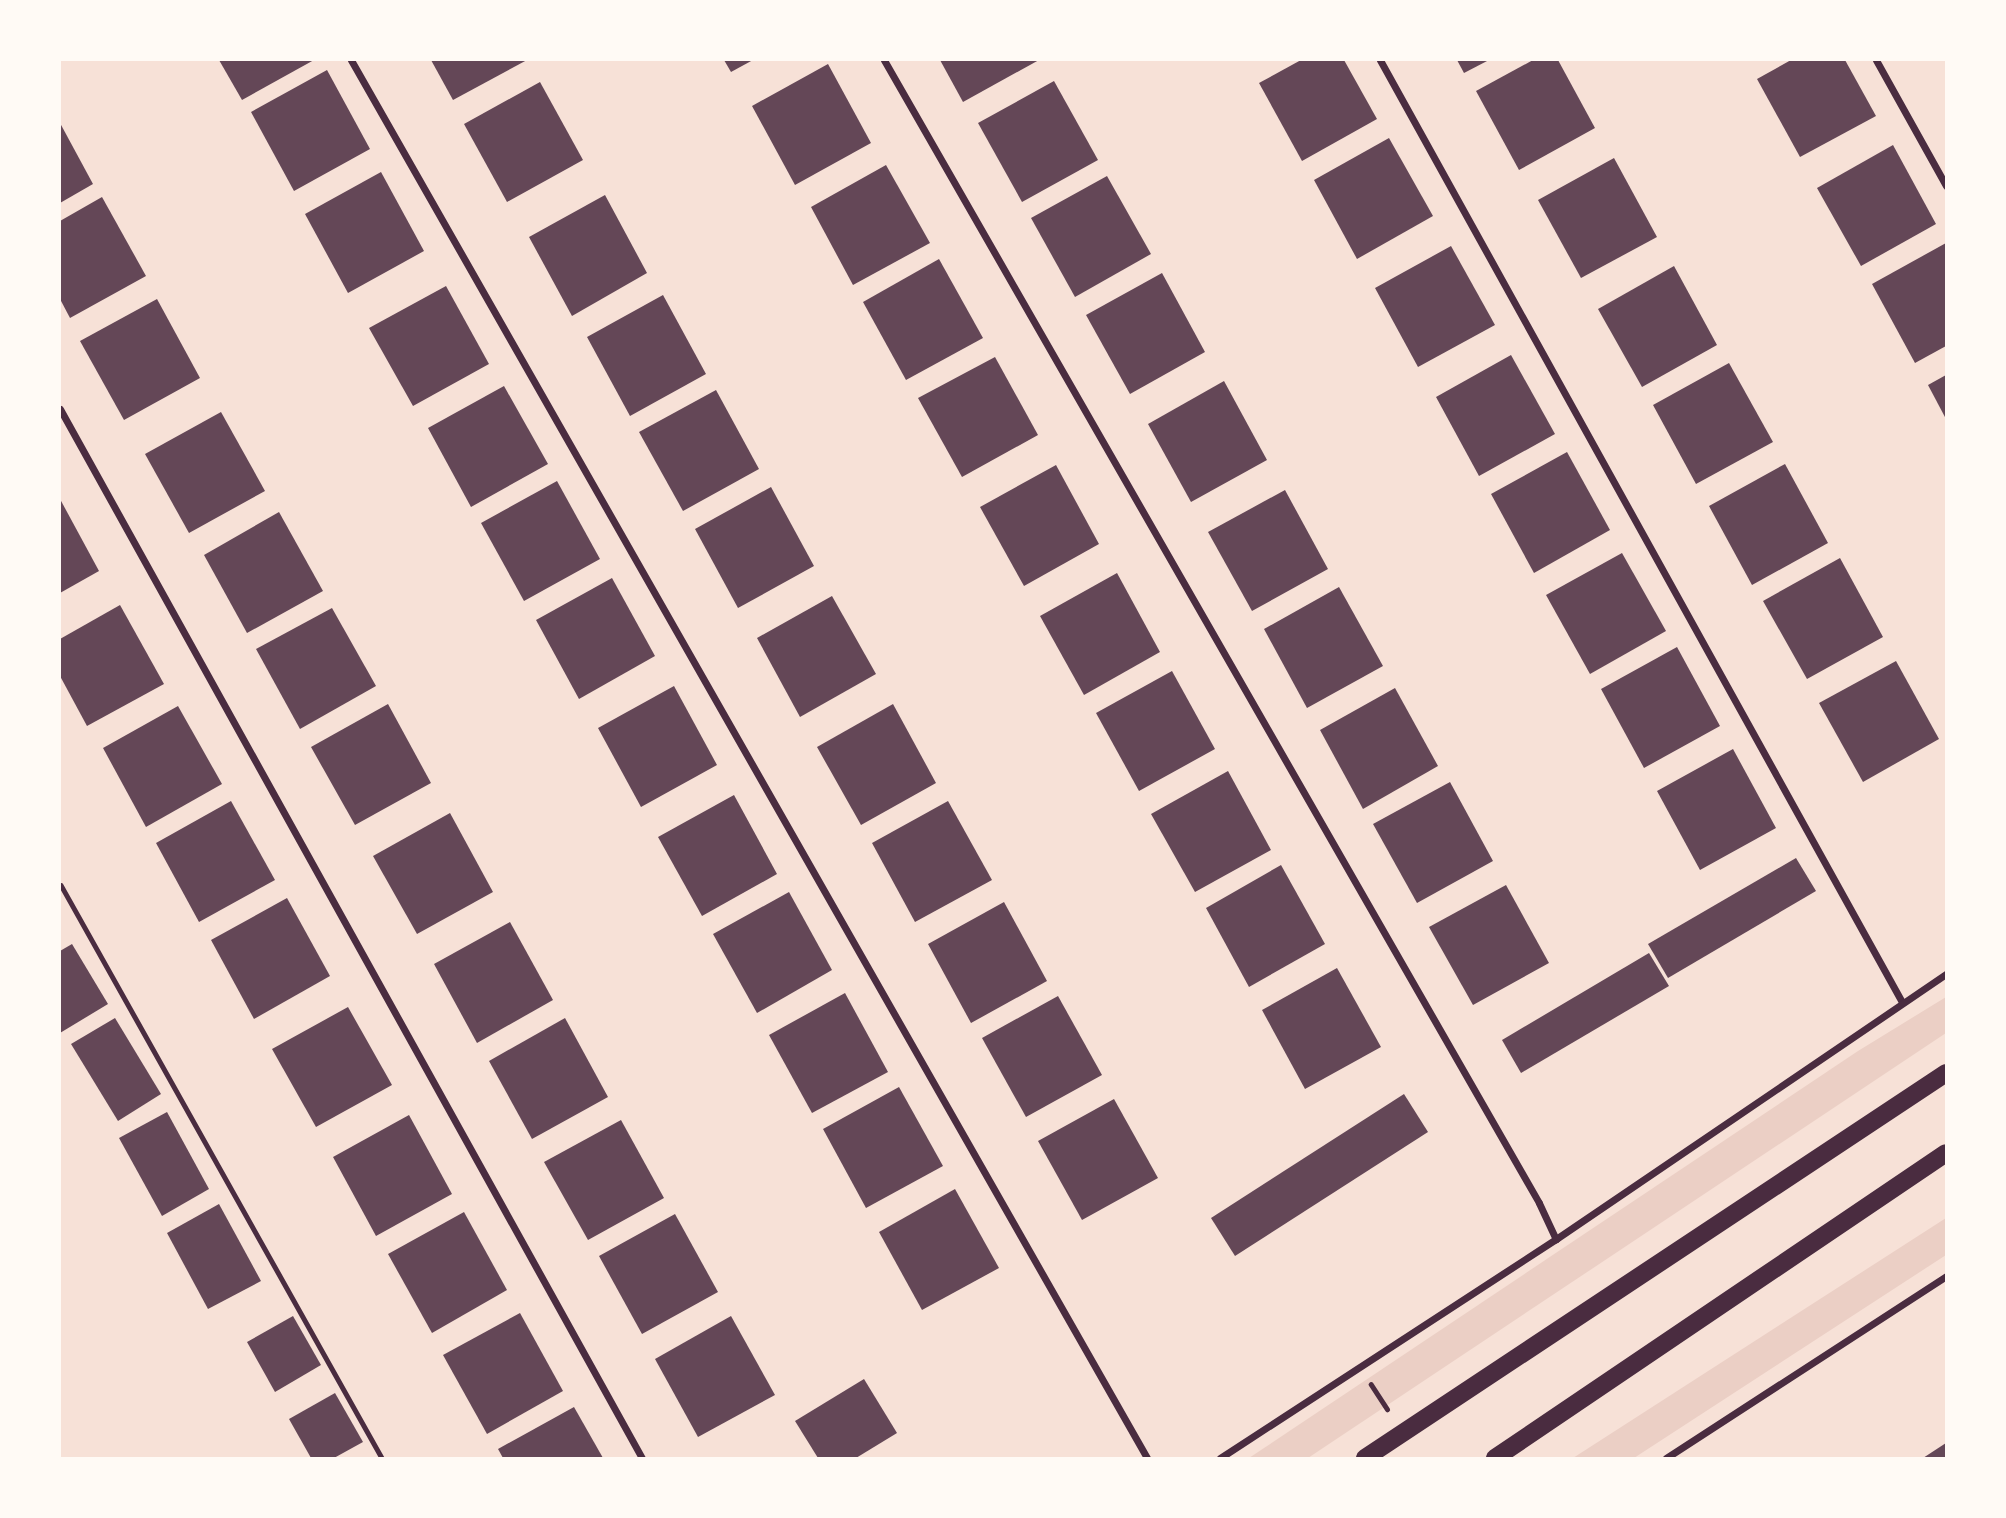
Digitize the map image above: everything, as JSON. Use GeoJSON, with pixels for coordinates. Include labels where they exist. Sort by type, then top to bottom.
{"type":"FeatureCollection","features":[{"type":"Feature","properties":{"kind":"main road"},"geometry":{"type":"LineString","coordinates":[[1365,1458],[1947,1073]]}},
{"type":"Feature","properties":{"kind":"main road"},"geometry":{"type":"LineString","coordinates":[[1495,1458],[1947,1153]]}},
{"type":"Feature","properties":{"kind":"street"},"geometry":{"type":"LineString","coordinates":[[351,60],[1147,1458]]}},
{"type":"Feature","properties":{"kind":"street"},"geometry":{"type":"LineString","coordinates":[[884,60],[1532,1191],[1556,1239]]}},
{"type":"Feature","properties":{"kind":"street"},"geometry":{"type":"LineString","coordinates":[[1380,60],[1902,1002]]}},
{"type":"Feature","properties":{"kind":"street"},"geometry":{"type":"LineString","coordinates":[[1876,60],[1947,186]]}},
{"type":"Feature","properties":{"kind":"street"},"geometry":{"type":"LineString","coordinates":[[60,409],[642,1458]]}},
{"type":"Feature","properties":{"kind":"street"},"geometry":{"type":"LineString","coordinates":[[1220,1458],[1556,1239],[1947,974]]}},
{"type":"Feature","properties":{"kind":"street"},"geometry":{"type":"LineString","coordinates":[[1666,1458],[1947,1276]]}},
{"type":"Feature","properties":{"kind":"path"},"geometry":{"type":"LineString","coordinates":[[61,885],[382,1458]]}},
{"type":"Feature","properties":{"kind":"path"},"geometry":{"type":"LineString","coordinates":[[1367,1379],[1389,1413]]}},
{"type":"Feature","properties":{"kind":"shaded area"},"geometry":{"type":"Polygon","coordinates":[[[1946,997],[1946,1033],[1308,1458],[1249,1458],[1858,1051],[1946,997]]]}},
{"type":"Feature","properties":{"kind":"shaded area"},"geometry":{"type":"Polygon","coordinates":[[[1946,1218],[1946,1255],[1634,1458],[1573,1458],[1946,1218]]]}},
{"type":"Feature","properties":{"kind":"building"},"geometry":{"type":"Polygon","coordinates":[[[219,60],[314,60],[242,100],[219,60]]]}},
{"type":"Feature","properties":{"kind":"building"},"geometry":{"type":"Polygon","coordinates":[[[431,60],[527,60],[453,100],[431,60]]]}},
{"type":"Feature","properties":{"kind":"building"},"geometry":{"type":"Polygon","coordinates":[[[724,60],[753,60],[731,72],[724,60]]]}},
{"type":"Feature","properties":{"kind":"building"},"geometry":{"type":"Polygon","coordinates":[[[940,60],[1039,60],[963,102],[940,60]]]}},
{"type":"Feature","properties":{"kind":"building"},"geometry":{"type":"Polygon","coordinates":[[[1301,60],[1344,60],[1377,119],[1302,161],[1259,83],[1301,60]]]}},
{"type":"Feature","properties":{"kind":"building"},"geometry":{"type":"Polygon","coordinates":[[[1457,60],[1489,60],[1464,73],[1457,60]]]}},
{"type":"Feature","properties":{"kind":"building"},"geometry":{"type":"Polygon","coordinates":[[[1533,60],[1558,60],[1595,128],[1519,170],[1476,91],[1533,60]]]}},
{"type":"Feature","properties":{"kind":"building"},"geometry":{"type":"Polygon","coordinates":[[[1791,60],[1845,60],[1876,116],[1800,157],[1757,79],[1791,60]]]}},
{"type":"Feature","properties":{"kind":"building"},"geometry":{"type":"Polygon","coordinates":[[[828,64],[871,143],[795,185],[752,106],[828,64]]]}},
{"type":"Feature","properties":{"kind":"building"},"geometry":{"type":"Polygon","coordinates":[[[327,70],[370,149],[294,191],[251,112],[327,70]]]}},
{"type":"Feature","properties":{"kind":"building"},"geometry":{"type":"Polygon","coordinates":[[[1054,81],[1098,160],[1022,202],[978,123],[1054,81]]]}},
{"type":"Feature","properties":{"kind":"building"},"geometry":{"type":"Polygon","coordinates":[[[540,82],[583,160],[507,202],[464,124],[540,82]]]}},
{"type":"Feature","properties":{"kind":"building"},"geometry":{"type":"Polygon","coordinates":[[[60,123],[93,184],[60,203],[60,123]]]}},
{"type":"Feature","properties":{"kind":"building"},"geometry":{"type":"Polygon","coordinates":[[[1389,138],[1433,216],[1357,259],[1314,180],[1389,138]]]}},
{"type":"Feature","properties":{"kind":"building"},"geometry":{"type":"Polygon","coordinates":[[[1893,145],[1936,224],[1861,266],[1817,188],[1893,145]]]}},
{"type":"Feature","properties":{"kind":"building"},"geometry":{"type":"Polygon","coordinates":[[[1614,158],[1657,237],[1581,278],[1538,200],[1614,158]]]}},
{"type":"Feature","properties":{"kind":"building"},"geometry":{"type":"Polygon","coordinates":[[[886,165],[930,243],[853,285],[811,207],[886,165]]]}},
{"type":"Feature","properties":{"kind":"building"},"geometry":{"type":"Polygon","coordinates":[[[381,172],[424,251],[348,293],[305,214],[381,172]]]}},
{"type":"Feature","properties":{"kind":"building"},"geometry":{"type":"Polygon","coordinates":[[[1107,176],[1151,254],[1075,297],[1031,218],[1107,176]]]}},
{"type":"Feature","properties":{"kind":"building"},"geometry":{"type":"Polygon","coordinates":[[[605,195],[647,273],[572,316],[529,237],[605,195]]]}},
{"type":"Feature","properties":{"kind":"building"},"geometry":{"type":"Polygon","coordinates":[[[102,197],[146,276],[70,318],[60,299],[60,221],[102,197]]]}},
{"type":"Feature","properties":{"kind":"building"},"geometry":{"type":"Polygon","coordinates":[[[1946,243],[1946,346],[1915,363],[1872,284],[1946,243]]]}},
{"type":"Feature","properties":{"kind":"building"},"geometry":{"type":"Polygon","coordinates":[[[1451,246],[1495,325],[1418,367],[1375,288],[1451,246]]]}},
{"type":"Feature","properties":{"kind":"building"},"geometry":{"type":"Polygon","coordinates":[[[939,259],[983,338],[906,380],[863,302],[939,259]]]}},
{"type":"Feature","properties":{"kind":"building"},"geometry":{"type":"Polygon","coordinates":[[[1674,266],[1717,345],[1642,387],[1598,309],[1674,266]]]}},
{"type":"Feature","properties":{"kind":"building"},"geometry":{"type":"Polygon","coordinates":[[[1162,273],[1205,352],[1130,394],[1086,315],[1162,273]]]}},
{"type":"Feature","properties":{"kind":"building"},"geometry":{"type":"Polygon","coordinates":[[[446,286],[489,364],[413,406],[369,328],[446,286]]]}},
{"type":"Feature","properties":{"kind":"building"},"geometry":{"type":"Polygon","coordinates":[[[663,295],[706,374],[630,416],[587,337],[663,295]]]}},
{"type":"Feature","properties":{"kind":"building"},"geometry":{"type":"Polygon","coordinates":[[[157,299],[200,378],[124,420],[80,341],[157,299]]]}},
{"type":"Feature","properties":{"kind":"building"},"geometry":{"type":"Polygon","coordinates":[[[1511,355],[1555,434],[1479,476],[1436,397],[1511,355]]]}},
{"type":"Feature","properties":{"kind":"building"},"geometry":{"type":"Polygon","coordinates":[[[995,357],[1038,435],[962,477],[918,398],[995,357]]]}},
{"type":"Feature","properties":{"kind":"building"},"geometry":{"type":"Polygon","coordinates":[[[1729,363],[1773,442],[1696,484],[1653,405],[1729,363]]]}},
{"type":"Feature","properties":{"kind":"building"},"geometry":{"type":"Polygon","coordinates":[[[1946,375],[1946,419],[1928,385],[1946,375]]]}},
{"type":"Feature","properties":{"kind":"building"},"geometry":{"type":"Polygon","coordinates":[[[1224,381],[1267,460],[1191,502],[1148,424],[1224,381]]]}},
{"type":"Feature","properties":{"kind":"building"},"geometry":{"type":"Polygon","coordinates":[[[504,386],[548,464],[471,507],[428,428],[504,386]]]}},
{"type":"Feature","properties":{"kind":"building"},"geometry":{"type":"Polygon","coordinates":[[[716,390],[759,469],[683,511],[639,432],[716,390]]]}},
{"type":"Feature","properties":{"kind":"building"},"geometry":{"type":"Polygon","coordinates":[[[221,412],[265,491],[189,533],[145,454],[221,412]]]}},
{"type":"Feature","properties":{"kind":"building"},"geometry":{"type":"Polygon","coordinates":[[[1567,452],[1610,530],[1534,573],[1491,494],[1567,452]]]}},
{"type":"Feature","properties":{"kind":"building"},"geometry":{"type":"Polygon","coordinates":[[[1785,464],[1828,543],[1752,585],[1709,506],[1785,464]]]}},
{"type":"Feature","properties":{"kind":"building"},"geometry":{"type":"Polygon","coordinates":[[[1056,465],[1099,544],[1024,586],[980,507],[1056,465]]]}},
{"type":"Feature","properties":{"kind":"building"},"geometry":{"type":"Polygon","coordinates":[[[557,481],[600,559],[524,601],[481,523],[557,481]]]}},
{"type":"Feature","properties":{"kind":"building"},"geometry":{"type":"Polygon","coordinates":[[[771,487],[814,566],[738,608],[695,529],[771,487]]]}},
{"type":"Feature","properties":{"kind":"building"},"geometry":{"type":"Polygon","coordinates":[[[1285,490],[1328,569],[1252,611],[1208,532],[1285,490]]]}},
{"type":"Feature","properties":{"kind":"building"},"geometry":{"type":"Polygon","coordinates":[[[60,499],[99,571],[60,593],[60,499]]]}},
{"type":"Feature","properties":{"kind":"building"},"geometry":{"type":"Polygon","coordinates":[[[279,512],[323,591],[247,633],[204,555],[279,512]]]}},
{"type":"Feature","properties":{"kind":"building"},"geometry":{"type":"Polygon","coordinates":[[[1622,553],[1666,631],[1590,674],[1546,595],[1622,553]]]}},
{"type":"Feature","properties":{"kind":"building"},"geometry":{"type":"Polygon","coordinates":[[[1840,558],[1883,637],[1807,679],[1763,601],[1840,558]]]}},
{"type":"Feature","properties":{"kind":"building"},"geometry":{"type":"Polygon","coordinates":[[[1117,573],[1160,652],[1084,695],[1040,616],[1117,573]]]}},
{"type":"Feature","properties":{"kind":"building"},"geometry":{"type":"Polygon","coordinates":[[[612,578],[655,656],[579,699],[536,620],[612,578]]]}},
{"type":"Feature","properties":{"kind":"building"},"geometry":{"type":"Polygon","coordinates":[[[1339,587],[1383,666],[1307,708],[1264,629],[1339,587]]]}},
{"type":"Feature","properties":{"kind":"building"},"geometry":{"type":"Polygon","coordinates":[[[832,596],[876,674],[800,717],[757,638],[832,596]]]}},
{"type":"Feature","properties":{"kind":"building"},"geometry":{"type":"Polygon","coordinates":[[[120,605],[164,684],[87,726],[60,676],[60,639],[120,605]]]}},
{"type":"Feature","properties":{"kind":"building"},"geometry":{"type":"Polygon","coordinates":[[[332,608],[376,686],[300,729],[256,649],[332,608]]]}},
{"type":"Feature","properties":{"kind":"building"},"geometry":{"type":"Polygon","coordinates":[[[1677,647],[1720,726],[1644,768],[1601,689],[1677,647]]]}},
{"type":"Feature","properties":{"kind":"building"},"geometry":{"type":"Polygon","coordinates":[[[1896,661],[1939,739],[1863,782],[1819,703],[1896,661]]]}},
{"type":"Feature","properties":{"kind":"building"},"geometry":{"type":"Polygon","coordinates":[[[1172,671],[1215,749],[1139,791],[1096,713],[1172,671]]]}},
{"type":"Feature","properties":{"kind":"building"},"geometry":{"type":"Polygon","coordinates":[[[674,686],[717,765],[641,807],[598,728],[674,686]]]}},
{"type":"Feature","properties":{"kind":"building"},"geometry":{"type":"Polygon","coordinates":[[[1395,688],[1438,766],[1363,809],[1320,730],[1395,688]]]}},
{"type":"Feature","properties":{"kind":"building"},"geometry":{"type":"Polygon","coordinates":[[[388,704],[431,783],[355,825],[311,747],[388,704]]]}},
{"type":"Feature","properties":{"kind":"building"},"geometry":{"type":"Polygon","coordinates":[[[893,704],[936,783],[861,825],[817,747],[893,704]]]}},
{"type":"Feature","properties":{"kind":"building"},"geometry":{"type":"Polygon","coordinates":[[[178,706],[222,784],[146,827],[103,748],[178,706]]]}},
{"type":"Feature","properties":{"kind":"building"},"geometry":{"type":"Polygon","coordinates":[[[1733,749],[1776,828],[1700,870],[1657,791],[1733,749]]]}},
{"type":"Feature","properties":{"kind":"building"},"geometry":{"type":"Polygon","coordinates":[[[1228,771],[1271,850],[1195,892],[1151,814],[1228,771]]]}},
{"type":"Feature","properties":{"kind":"building"},"geometry":{"type":"Polygon","coordinates":[[[1450,782],[1493,861],[1417,903],[1373,824],[1450,782]]]}},
{"type":"Feature","properties":{"kind":"building"},"geometry":{"type":"Polygon","coordinates":[[[734,795],[777,874],[702,916],[658,837],[734,795]]]}},
{"type":"Feature","properties":{"kind":"building"},"geometry":{"type":"Polygon","coordinates":[[[231,801],[275,880],[199,922],[156,843],[231,801]]]}},
{"type":"Feature","properties":{"kind":"building"},"geometry":{"type":"Polygon","coordinates":[[[948,801],[992,880],[915,922],[872,843],[948,801]]]}},
{"type":"Feature","properties":{"kind":"building"},"geometry":{"type":"Polygon","coordinates":[[[450,813],[493,892],[417,934],[373,856],[450,813]]]}},
{"type":"Feature","properties":{"kind":"building"},"geometry":{"type":"Polygon","coordinates":[[[1796,858],[1816,891],[1668,978],[1648,944],[1796,858]]]}},
{"type":"Feature","properties":{"kind":"building"},"geometry":{"type":"Polygon","coordinates":[[[1281,865],[1325,944],[1249,987],[1206,908],[1281,865]]]}},
{"type":"Feature","properties":{"kind":"building"},"geometry":{"type":"Polygon","coordinates":[[[1506,885],[1549,963],[1473,1005],[1429,927],[1506,885]]]}},
{"type":"Feature","properties":{"kind":"building"},"geometry":{"type":"Polygon","coordinates":[[[789,892],[832,970],[757,1013],[713,934],[789,892]]]}},
{"type":"Feature","properties":{"kind":"building"},"geometry":{"type":"Polygon","coordinates":[[[287,898],[330,976],[254,1019],[211,940],[287,898]]]}},
{"type":"Feature","properties":{"kind":"building"},"geometry":{"type":"Polygon","coordinates":[[[1004,902],[1047,981],[971,1023],[928,944],[1004,902]]]}},
{"type":"Feature","properties":{"kind":"building"},"geometry":{"type":"Polygon","coordinates":[[[510,922],[553,1000],[477,1043],[434,964],[510,922]]]}},
{"type":"Feature","properties":{"kind":"building"},"geometry":{"type":"Polygon","coordinates":[[[72,944],[108,1004],[60,1033],[60,951],[72,944]]]}},
{"type":"Feature","properties":{"kind":"building"},"geometry":{"type":"Polygon","coordinates":[[[1649,953],[1669,986],[1521,1073],[1502,1040],[1649,953]]]}},
{"type":"Feature","properties":{"kind":"building"},"geometry":{"type":"Polygon","coordinates":[[[1337,968],[1381,1047],[1305,1089],[1262,1010],[1337,968]]]}},
{"type":"Feature","properties":{"kind":"building"},"geometry":{"type":"Polygon","coordinates":[[[845,993],[888,1072],[812,1113],[769,1035],[845,993]]]}},
{"type":"Feature","properties":{"kind":"building"},"geometry":{"type":"Polygon","coordinates":[[[1058,996],[1102,1075],[1026,1117],[982,1038],[1058,996]]]}},
{"type":"Feature","properties":{"kind":"building"},"geometry":{"type":"Polygon","coordinates":[[[348,1007],[392,1085],[316,1127],[272,1049],[348,1007]]]}},
{"type":"Feature","properties":{"kind":"building"},"geometry":{"type":"Polygon","coordinates":[[[115,1018],[161,1094],[118,1121],[71,1044],[115,1018]]]}},
{"type":"Feature","properties":{"kind":"building"},"geometry":{"type":"Polygon","coordinates":[[[565,1018],[608,1097],[532,1139],[489,1061],[565,1018]]]}},
{"type":"Feature","properties":{"kind":"building"},"geometry":{"type":"Polygon","coordinates":[[[899,1087],[943,1166],[866,1208],[823,1129],[899,1087]]]}},
{"type":"Feature","properties":{"kind":"building"},"geometry":{"type":"Polygon","coordinates":[[[1404,1094],[1428,1132],[1235,1256],[1211,1218],[1404,1094]]]}},
{"type":"Feature","properties":{"kind":"building"},"geometry":{"type":"Polygon","coordinates":[[[1114,1099],[1158,1178],[1082,1220],[1038,1141],[1114,1099]]]}},
{"type":"Feature","properties":{"kind":"building"},"geometry":{"type":"Polygon","coordinates":[[[167,1112],[209,1189],[162,1216],[119,1138],[167,1112]]]}},
{"type":"Feature","properties":{"kind":"building"},"geometry":{"type":"Polygon","coordinates":[[[409,1115],[452,1194],[376,1236],[333,1157],[409,1115]]]}},
{"type":"Feature","properties":{"kind":"building"},"geometry":{"type":"Polygon","coordinates":[[[621,1120],[664,1198],[588,1240],[544,1162],[621,1120]]]}},
{"type":"Feature","properties":{"kind":"building"},"geometry":{"type":"Polygon","coordinates":[[[955,1189],[999,1268],[922,1310],[879,1232],[955,1189]]]}},
{"type":"Feature","properties":{"kind":"building"},"geometry":{"type":"Polygon","coordinates":[[[219,1204],[261,1281],[208,1309],[167,1233],[219,1204]]]}},
{"type":"Feature","properties":{"kind":"building"},"geometry":{"type":"Polygon","coordinates":[[[464,1212],[507,1290],[432,1333],[388,1254],[464,1212]]]}},
{"type":"Feature","properties":{"kind":"building"},"geometry":{"type":"Polygon","coordinates":[[[675,1214],[718,1292],[642,1334],[599,1256],[675,1214]]]}},
{"type":"Feature","properties":{"kind":"building"},"geometry":{"type":"Polygon","coordinates":[[[520,1313],[563,1391],[487,1434],[443,1355],[520,1313]]]}},
{"type":"Feature","properties":{"kind":"building"},"geometry":{"type":"Polygon","coordinates":[[[293,1316],[321,1365],[275,1392],[247,1342],[293,1316]]]}},
{"type":"Feature","properties":{"kind":"building"},"geometry":{"type":"Polygon","coordinates":[[[731,1316],[775,1395],[698,1437],[655,1359],[731,1316]]]}},
{"type":"Feature","properties":{"kind":"building"},"geometry":{"type":"Polygon","coordinates":[[[864,1379],[897,1433],[856,1458],[818,1458],[795,1421],[864,1379]]]}},
{"type":"Feature","properties":{"kind":"building"},"geometry":{"type":"Polygon","coordinates":[[[335,1393],[363,1442],[334,1458],[311,1458],[289,1419],[335,1393]]]}},
{"type":"Feature","properties":{"kind":"building"},"geometry":{"type":"Polygon","coordinates":[[[574,1407],[603,1458],[503,1458],[498,1449],[574,1407]]]}},
{"type":"Feature","properties":{"kind":"building"},"geometry":{"type":"Polygon","coordinates":[[[1946,1443],[1946,1458],[1923,1458],[1946,1443]]]}}]}
